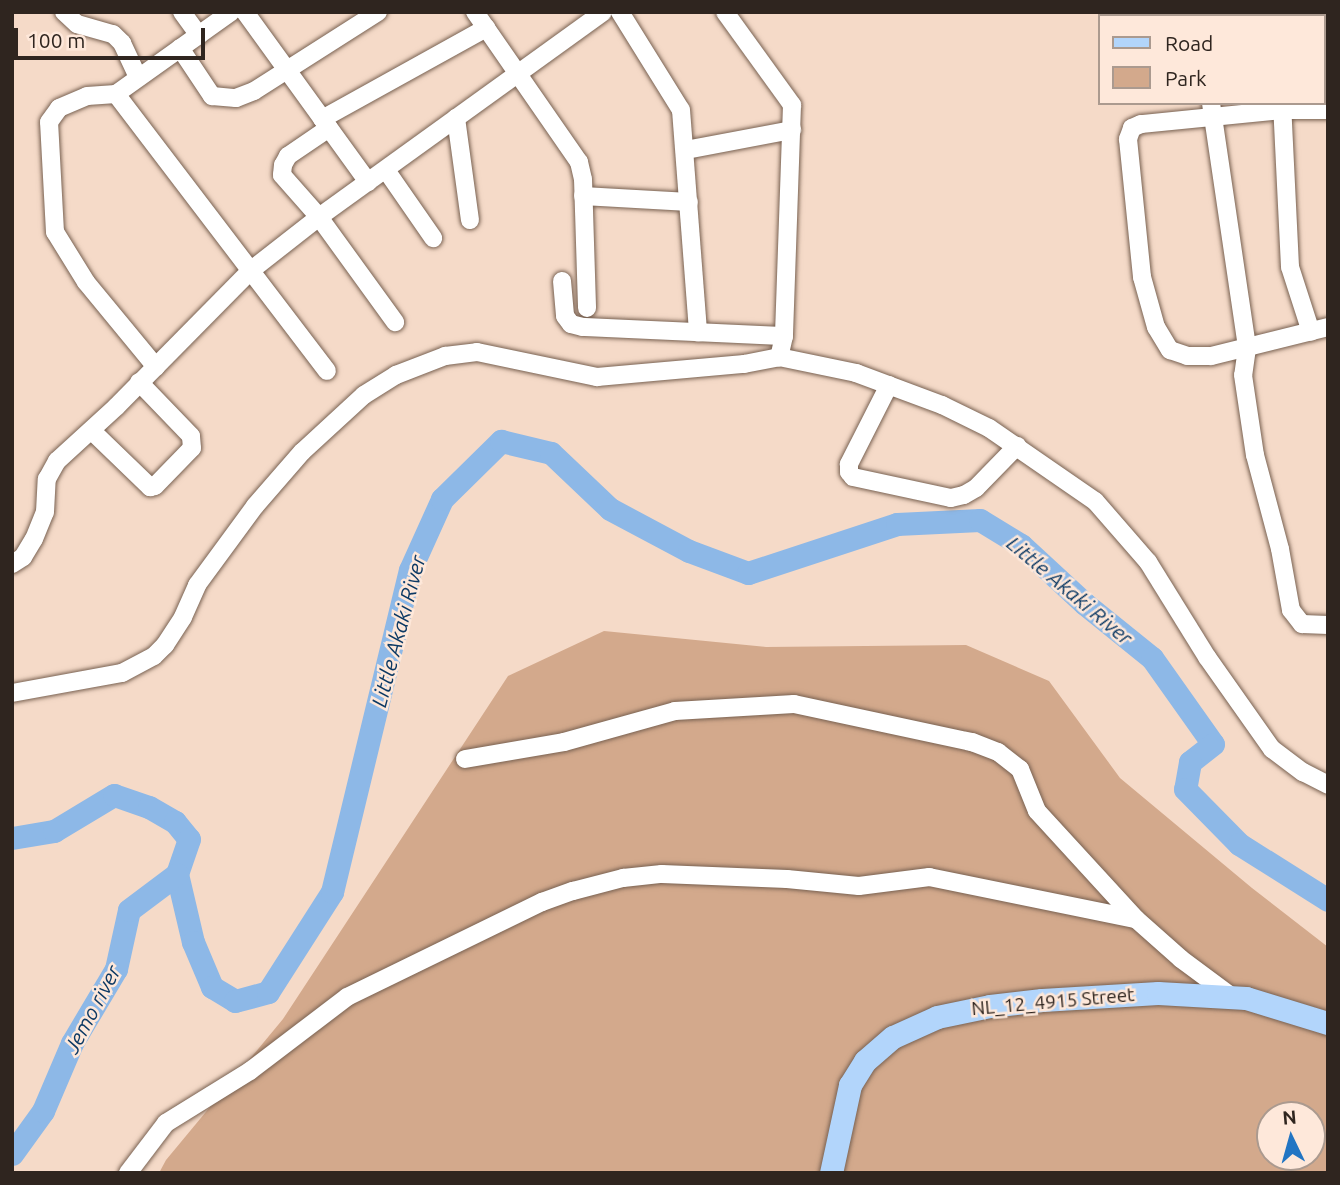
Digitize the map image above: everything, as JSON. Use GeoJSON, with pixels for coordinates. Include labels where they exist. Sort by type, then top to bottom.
{"type":"FeatureCollection","features":[{"type":"Feature","properties":{"kind":"main road","name":"NL_12_4915 Street"},"geometry":{"type":"LineString","coordinates":[[831,1173],[847,1096],[856,1074],[875,1050],[916,1025],[963,1010],[1042,1000],[1132,994],[1231,996],[1328,1023]]}},
{"type":"Feature","properties":{"kind":"main road","name":"NL_12_4915 Street"},"geometry":{"type":"LineString","coordinates":[[837,1173],[853,1098],[871,1065],[900,1041],[942,1023],[1045,1006],[1203,1001],[1246,1006],[1328,1030]]}},
{"type":"Feature","properties":{"kind":"street"},"geometry":{"type":"LineString","coordinates":[[64,12],[77,24],[113,34],[122,43],[138,78]]}},
{"type":"Feature","properties":{"kind":"street"},"geometry":{"type":"LineString","coordinates":[[182,12],[199,35]]}},
{"type":"Feature","properties":{"kind":"street"},"geometry":{"type":"LineString","coordinates":[[156,367],[86,282],[55,232],[49,122],[59,108],[87,96],[116,94],[231,12]]}},
{"type":"Feature","properties":{"kind":"street"},"geometry":{"type":"LineString","coordinates":[[245,12],[368,182]]}},
{"type":"Feature","properties":{"kind":"street"},"geometry":{"type":"LineString","coordinates":[[180,48],[212,96],[222,99],[254,91],[378,12]]}},
{"type":"Feature","properties":{"kind":"street"},"geometry":{"type":"LineString","coordinates":[[475,12],[579,162],[587,308]]}},
{"type":"Feature","properties":{"kind":"street"},"geometry":{"type":"LineString","coordinates":[[725,12],[792,105],[784,336],[779,357]]}},
{"type":"Feature","properties":{"kind":"street"},"geometry":{"type":"LineString","coordinates":[[12,564],[23,557],[34,539],[45,512],[47,479],[57,461],[156,367],[250,271],[319,217],[606,13],[674,95],[681,110],[698,332]]}},
{"type":"Feature","properties":{"kind":"street"},"geometry":{"type":"LineString","coordinates":[[395,322],[319,217],[282,176],[282,165],[326,124],[486,28]]}},
{"type":"Feature","properties":{"kind":"street"},"geometry":{"type":"LineString","coordinates":[[116,94],[327,371]]}},
{"type":"Feature","properties":{"kind":"street"},"geometry":{"type":"LineString","coordinates":[[1282,107],[1290,267],[1319,329],[1212,356],[1186,356],[1170,350],[1156,327],[1142,277],[1128,139],[1132,128],[1212,110],[1282,107],[1328,110]]}},
{"type":"Feature","properties":{"kind":"street"},"geometry":{"type":"LineString","coordinates":[[1212,110],[1229,241],[1247,348],[1243,375],[1255,455],[1280,549],[1291,610],[1302,624],[1328,625]]}},
{"type":"Feature","properties":{"kind":"street"},"geometry":{"type":"LineString","coordinates":[[456,118],[470,220]]}},
{"type":"Feature","properties":{"kind":"street"},"geometry":{"type":"LineString","coordinates":[[686,150],[792,130]]}},
{"type":"Feature","properties":{"kind":"street"},"geometry":{"type":"LineString","coordinates":[[386,170],[433,238]]}},
{"type":"Feature","properties":{"kind":"street"},"geometry":{"type":"LineString","coordinates":[[583,197],[689,202]]}},
{"type":"Feature","properties":{"kind":"street"},"geometry":{"type":"LineString","coordinates":[[562,281],[565,316],[571,324],[583,327],[784,336]]}},
{"type":"Feature","properties":{"kind":"street"},"geometry":{"type":"LineString","coordinates":[[12,693],[122,673],[155,656],[165,646],[183,617],[197,585],[255,506],[302,452],[364,395],[396,376],[445,356],[477,352],[597,377],[744,364],[779,357],[856,373],[942,405],[1017,446],[1095,501],[1149,562],[1260,734],[1284,760],[1328,785]]}},
{"type":"Feature","properties":{"kind":"street"},"geometry":{"type":"LineString","coordinates":[[92,430],[150,487],[155,486],[192,448],[191,436],[139,382]]}},
{"type":"Feature","properties":{"kind":"street"},"geometry":{"type":"LineString","coordinates":[[889,384],[849,464],[849,472],[853,477],[951,498],[976,488],[1017,446]]}},
{"type":"Feature","properties":{"kind":"street"},"geometry":{"type":"LineString","coordinates":[[465,759],[565,741],[675,711],[794,704],[972,742],[998,752],[1020,769],[1037,811],[1136,919],[1181,959],[1231,996]]}},
{"type":"Feature","properties":{"kind":"street"},"geometry":{"type":"LineString","coordinates":[[128,1173],[166,1123],[250,1070],[347,997],[542,902],[586,888],[662,874],[787,878],[870,886],[899,879],[929,877],[1136,919]]}},
{"type":"Feature","properties":{"kind":"green space"},"geometry":{"type":"Polygon","coordinates":[[[604,631],[766,647],[966,645],[1049,681],[1120,778],[1252,888],[1328,947],[1328,1173],[159,1173],[166,1160],[283,1019],[508,676],[604,631]]]}},
{"type":"Feature","properties":{"kind":"waterway","name":"Little Akaki River"},"geometry":{"type":"LineString","coordinates":[[12,838],[54,831],[114,795],[149,807],[175,822],[189,839],[177,874],[193,942],[212,987],[235,1001],[268,992],[332,892],[410,570],[442,499],[501,441],[551,453],[610,509],[689,551],[748,573],[897,524],[980,520],[1021,545],[1085,604],[1152,658],[1213,744],[1190,762],[1185,789],[1239,844],[1328,900]]}},
{"type":"Feature","properties":{"kind":"waterway","name":"Jemo river"},"geometry":{"type":"LineString","coordinates":[[12,1154],[43,1111],[72,1043],[116,969],[129,910],[177,874]]}}]}
